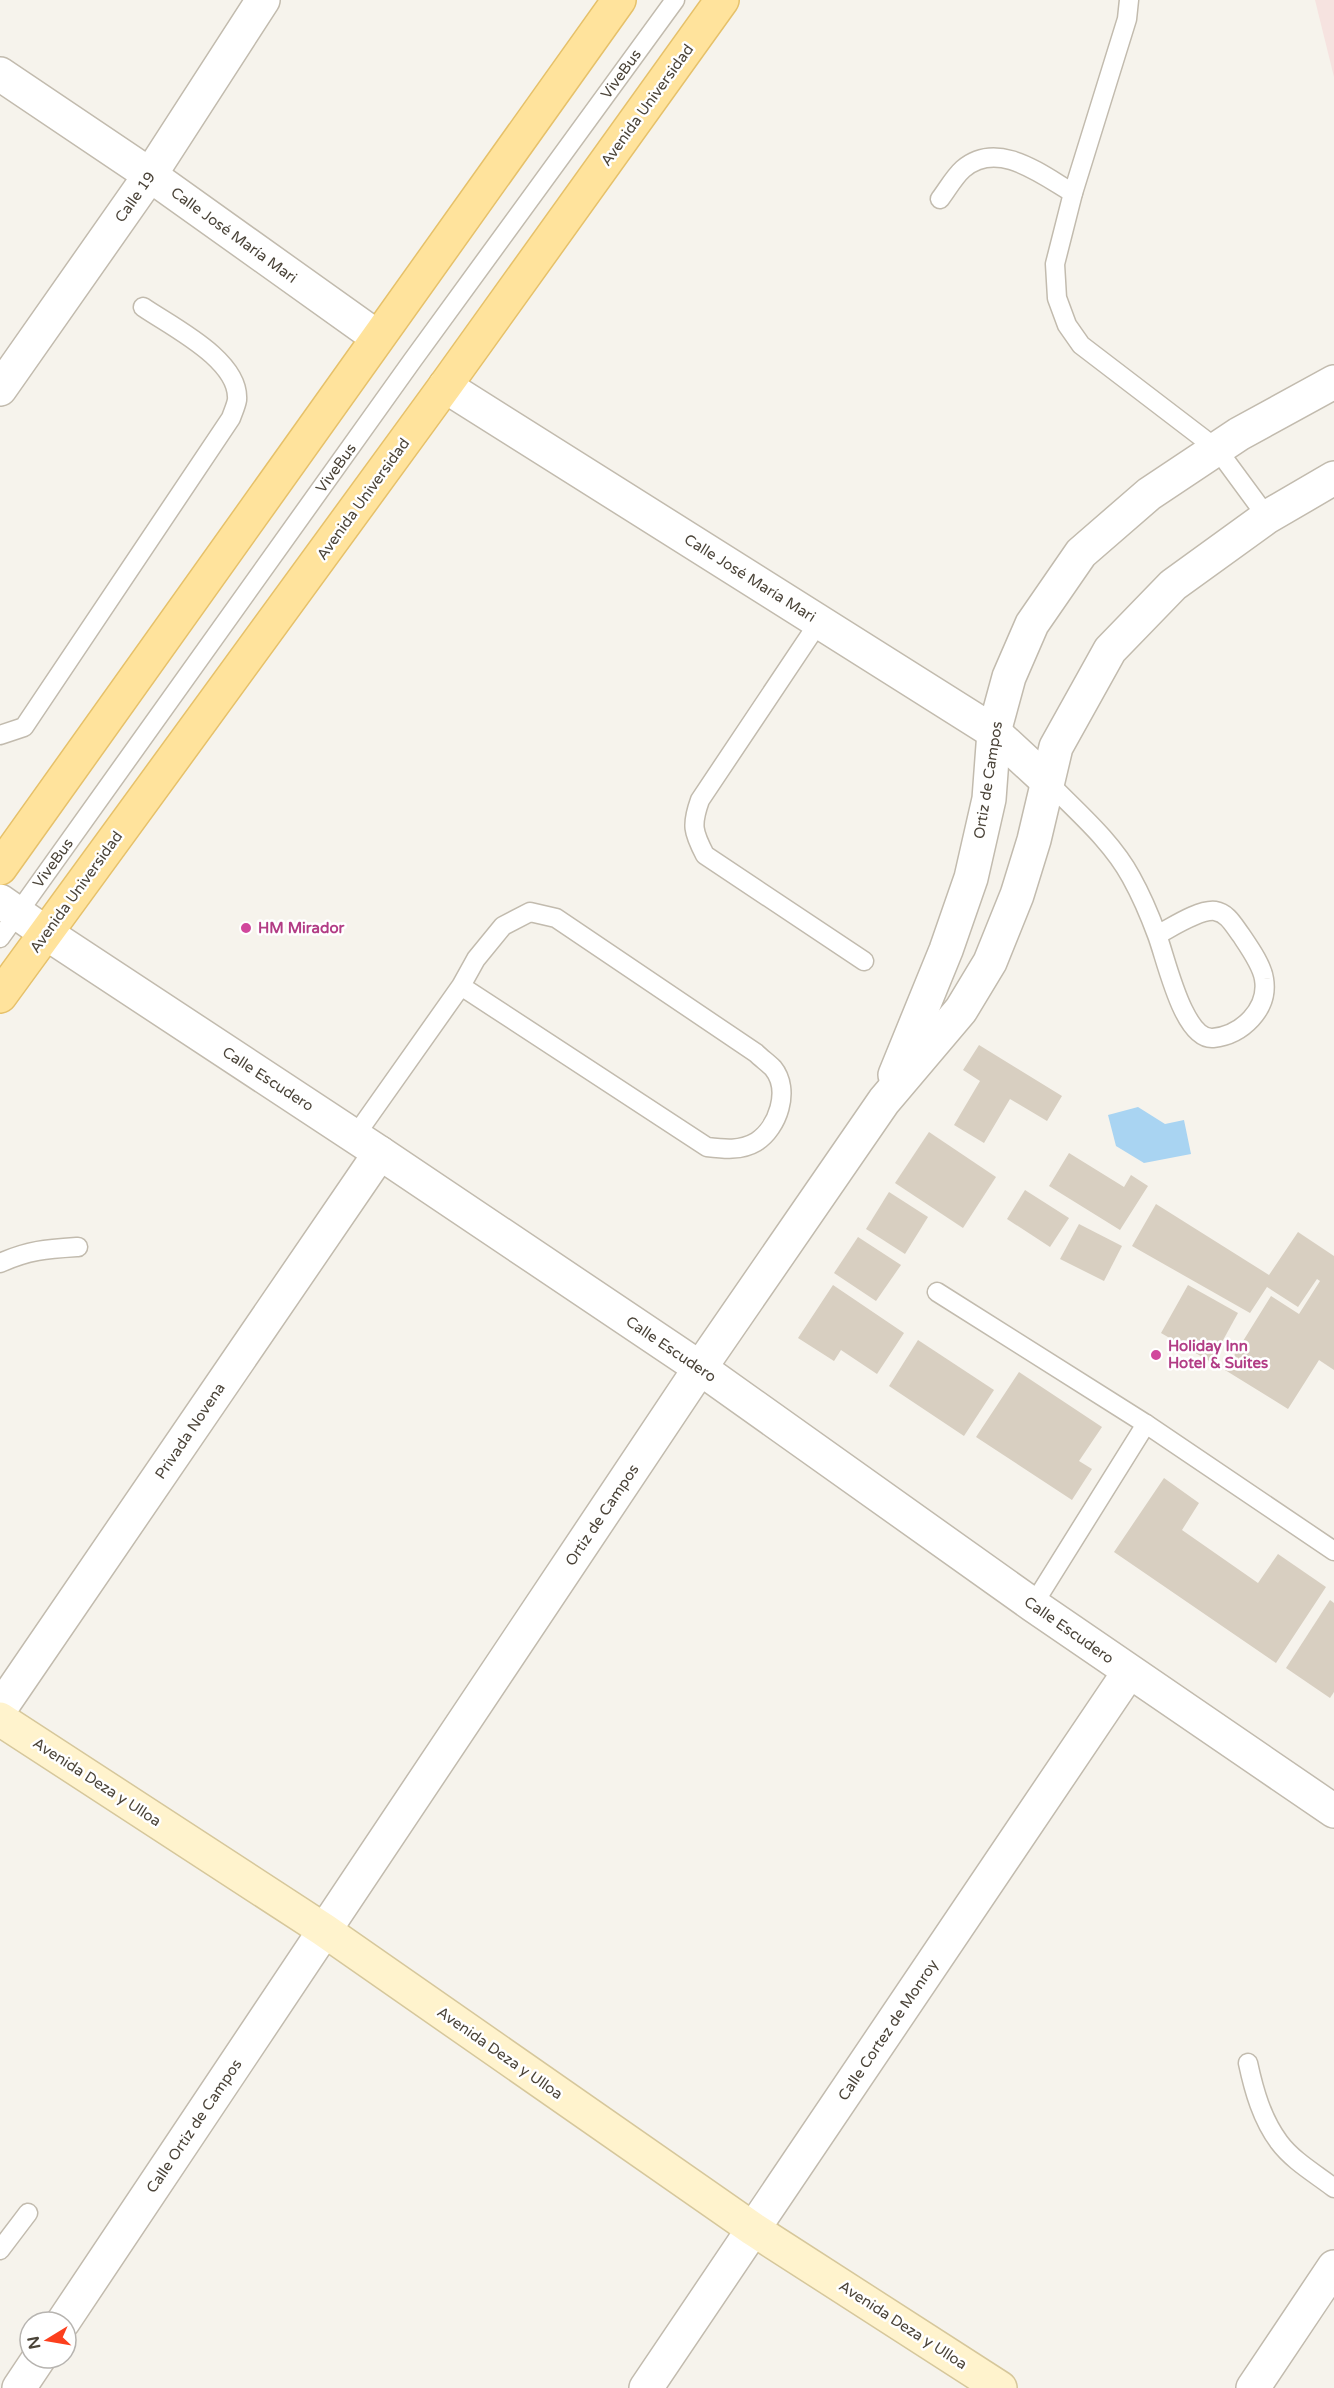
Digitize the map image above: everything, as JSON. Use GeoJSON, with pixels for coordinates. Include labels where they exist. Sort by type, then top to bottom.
{"type":"FeatureCollection","features":[{"type":"Feature","properties":{"kind":"main road"},"geometry":{"type":"LineString","coordinates":[[0,868],[619,0]]}},
{"type":"Feature","properties":{"kind":"main road","name":"Avenida Universidad"},"geometry":{"type":"LineString","coordinates":[[0,996],[445,386],[722,0]]}},
{"type":"Feature","properties":{"kind":"main road","name":"Avenida Deza y Ulloa"},"geometry":{"type":"LineString","coordinates":[[0,1719],[324,1930],[753,2229],[1000,2388]]}},
{"type":"Feature","properties":{"kind":"street","name":"Calle 19"},"geometry":{"type":"LineString","coordinates":[[0,389],[150,175],[263,0]]}},
{"type":"Feature","properties":{"kind":"street","name":"Calle José María Mari"},"geometry":{"type":"LineString","coordinates":[[0,74],[150,175],[377,337]]}},
{"type":"Feature","properties":{"kind":"street","name":"Ortiz de Campos"},"geometry":{"type":"LineString","coordinates":[[884,1101],[946,950],[970,878],[989,799],[994,732],[1009,677],[1032,624],[1081,553],[1149,494],[1239,434],[1334,382]]}},
{"type":"Feature","properties":{"kind":"street","name":"Calle José María Mari"},"geometry":{"type":"LineString","coordinates":[[445,386],[994,732],[1047,781]]}},
{"type":"Feature","properties":{"kind":"street","name":"Ortiz de Campos"},"geometry":{"type":"LineString","coordinates":[[324,1930],[700,1368],[884,1101],[961,1010],[990,962],[1017,895],[1034,840],[1056,747],[1110,650],[1173,585],[1267,517],[1334,478]]}},
{"type":"Feature","properties":{"kind":"street","name":"Calle Escudero"},"geometry":{"type":"LineString","coordinates":[[6,918],[46,933],[368,1145],[700,1368],[1033,1605],[1334,1811]]}},
{"type":"Feature","properties":{"kind":"street","name":"Privada Novena"},"geometry":{"type":"LineString","coordinates":[[0,1709],[368,1145]]}},
{"type":"Feature","properties":{"kind":"street","name":"Calle Cortez de Monroy"},"geometry":{"type":"LineString","coordinates":[[646,2388],[1129,1671]]}},
{"type":"Feature","properties":{"kind":"street","name":"Calle Ortiz de Campos"},"geometry":{"type":"LineString","coordinates":[[71,2310],[324,1930]]}},
{"type":"Feature","properties":{"kind":"street"},"geometry":{"type":"LineString","coordinates":[[1253,2388],[1334,2267]]}},
{"type":"Feature","properties":{"kind":"street"},"geometry":{"type":"LineString","coordinates":[[19,2388],[31,2370]]}},
{"type":"Feature","properties":{"kind":"lane","name":"ViveBus"},"geometry":{"type":"LineString","coordinates":[[6,918],[675,0]]}},
{"type":"Feature","properties":{"kind":"lane"},"geometry":{"type":"LineString","coordinates":[[1129,0],[1127,19],[1073,193],[1055,264],[1057,298],[1067,325],[1081,345],[1217,449],[1267,517]]}},
{"type":"Feature","properties":{"kind":"lane"},"geometry":{"type":"LineString","coordinates":[[940,199],[963,170],[980,160],[1000,158],[1015,160],[1073,193]]}},
{"type":"Feature","properties":{"kind":"lane"},"geometry":{"type":"LineString","coordinates":[[0,735],[24,727],[231,418],[237,399],[233,379],[219,359],[143,307]]}},
{"type":"Feature","properties":{"kind":"lane"},"geometry":{"type":"LineString","coordinates":[[819,622],[700,800],[693,820],[695,835],[705,855],[864,961]]}},
{"type":"Feature","properties":{"kind":"lane"},"geometry":{"type":"LineString","coordinates":[[1047,781],[1116,855],[1130,876],[1157,935],[1176,995],[1193,1027],[1201,1035],[1212,1038],[1231,1033],[1251,1021],[1263,1001],[1264,979],[1250,947],[1228,917],[1216,911],[1204,911],[1157,935]]}},
{"type":"Feature","properties":{"kind":"lane"},"geometry":{"type":"LineString","coordinates":[[368,1145],[476,959],[503,926],[530,912],[556,918],[746,1047],[775,1070],[783,1096],[774,1125],[756,1142],[731,1150],[706,1147],[461,986]]}},
{"type":"Feature","properties":{"kind":"lane"},"geometry":{"type":"LineString","coordinates":[[0,1263],[22,1253],[42,1249],[78,1248]]}},
{"type":"Feature","properties":{"kind":"lane"},"geometry":{"type":"LineString","coordinates":[[937,1292],[1146,1424],[1334,1551]]}},
{"type":"Feature","properties":{"kind":"lane"},"geometry":{"type":"LineString","coordinates":[[1033,1605],[1146,1424]]}},
{"type":"Feature","properties":{"kind":"lane"},"geometry":{"type":"LineString","coordinates":[[1248,2063],[1255,2093],[1280,2143],[1334,2188]]}},
{"type":"Feature","properties":{"kind":"lane"},"geometry":{"type":"LineString","coordinates":[[0,2250],[28,2213]]}},
{"type":"Feature","properties":{"kind":"shaded area"},"geometry":{"type":"Polygon","coordinates":[[[1315,0],[1334,0],[1334,77],[1315,0]]]}},
{"type":"Feature","properties":{"kind":"water"},"geometry":{"type":"Polygon","coordinates":[[[1138,1107],[1165,1124],[1184,1120],[1191,1154],[1144,1163],[1116,1146],[1108,1115],[1138,1107]]]}},
{"type":"Feature","properties":{"kind":"building"},"geometry":{"type":"Polygon","coordinates":[[[979,1045],[1062,1096],[1047,1121],[1010,1099],[984,1143],[954,1125],[980,1081],[963,1070],[979,1045]]]}},
{"type":"Feature","properties":{"kind":"building"},"geometry":{"type":"Polygon","coordinates":[[[929,1132],[996,1177],[963,1228],[895,1183],[929,1132]]]}},
{"type":"Feature","properties":{"kind":"building"},"geometry":{"type":"Polygon","coordinates":[[[1069,1153],[1124,1187],[1131,1175],[1148,1186],[1120,1230],[1049,1186],[1069,1153]]]}},
{"type":"Feature","properties":{"kind":"building"},"geometry":{"type":"Polygon","coordinates":[[[1025,1190],[1069,1218],[1050,1247],[1007,1219],[1025,1190]]]}},
{"type":"Feature","properties":{"kind":"building"},"geometry":{"type":"Polygon","coordinates":[[[889,1192],[928,1217],[905,1254],[866,1229],[889,1192]]]}},
{"type":"Feature","properties":{"kind":"building"},"geometry":{"type":"Polygon","coordinates":[[[1156,1204],[1269,1275],[1298,1232],[1334,1256],[1334,1370],[1319,1360],[1288,1409],[1225,1370],[1271,1296],[1299,1314],[1320,1281],[1317,1279],[1298,1307],[1267,1287],[1250,1313],[1132,1246],[1156,1204]]]}},
{"type":"Feature","properties":{"kind":"building"},"geometry":{"type":"Polygon","coordinates":[[[1079,1224],[1122,1246],[1104,1281],[1060,1259],[1079,1224]]]}},
{"type":"Feature","properties":{"kind":"building"},"geometry":{"type":"Polygon","coordinates":[[[858,1237],[901,1265],[876,1301],[834,1273],[858,1237]]]}},
{"type":"Feature","properties":{"kind":"building"},"geometry":{"type":"Polygon","coordinates":[[[833,1285],[904,1333],[877,1374],[841,1350],[834,1361],[798,1338],[833,1285]]]}},
{"type":"Feature","properties":{"kind":"building"},"geometry":{"type":"Polygon","coordinates":[[[1188,1285],[1238,1313],[1211,1362],[1161,1333],[1188,1285]]]}},
{"type":"Feature","properties":{"kind":"building"},"geometry":{"type":"Polygon","coordinates":[[[918,1340],[994,1390],[964,1436],[889,1386],[918,1340]]]}},
{"type":"Feature","properties":{"kind":"building"},"geometry":{"type":"Polygon","coordinates":[[[1019,1372],[1102,1427],[1079,1461],[1092,1469],[1072,1500],[976,1437],[1019,1372]]]}},
{"type":"Feature","properties":{"kind":"building"},"geometry":{"type":"Polygon","coordinates":[[[1164,1478],[1199,1503],[1182,1530],[1258,1583],[1278,1554],[1326,1587],[1276,1663],[1114,1552],[1164,1478]]]}},
{"type":"Feature","properties":{"kind":"building"},"geometry":{"type":"Polygon","coordinates":[[[1330,1600],[1334,1603],[1334,1692],[1330,1698],[1286,1668],[1330,1600]]]}},
{"type":"Feature","properties":{"kind":"place","name":"HM Mirador"},"geometry":{"type":"Point","coordinates":[246,928]}},
{"type":"Feature","properties":{"kind":"place","name":"Holiday Inn Hotel & Suites"},"geometry":{"type":"Point","coordinates":[1156,1355]}}]}
